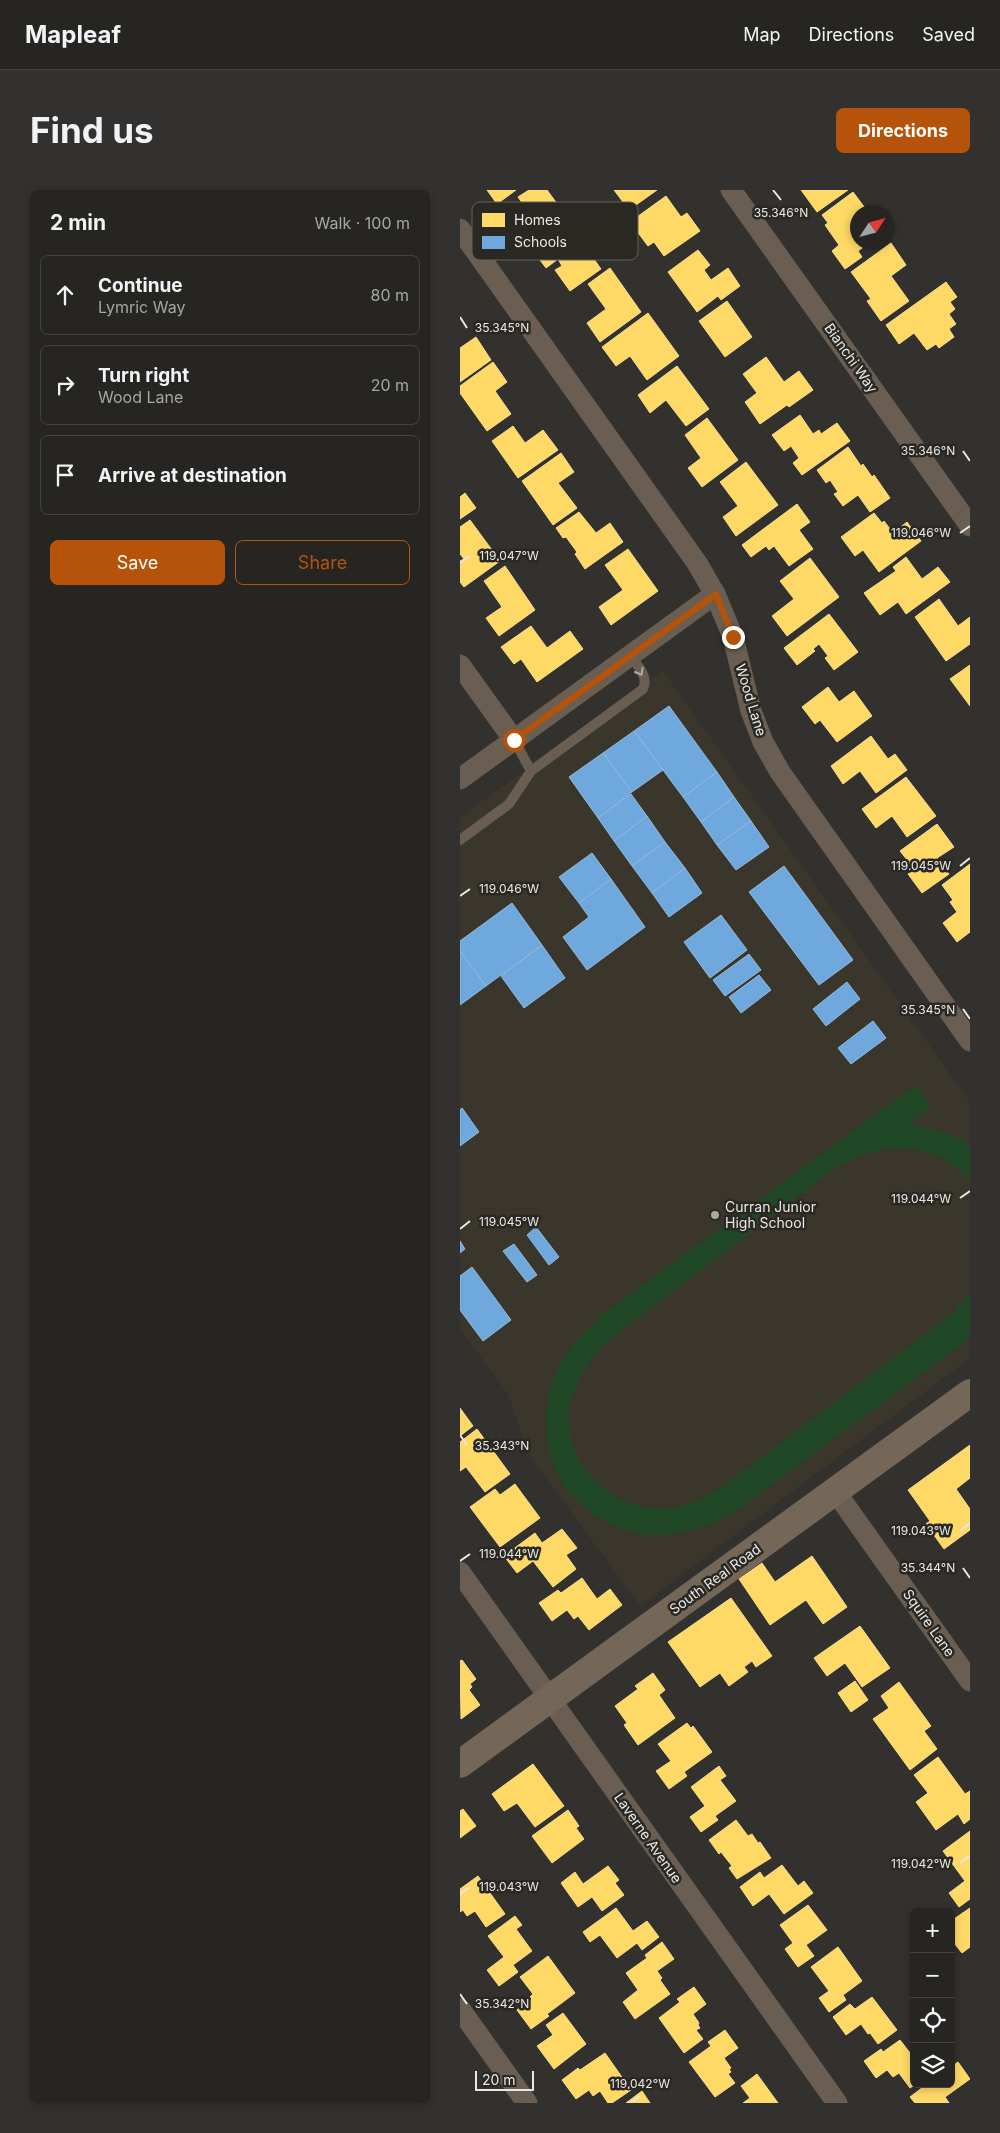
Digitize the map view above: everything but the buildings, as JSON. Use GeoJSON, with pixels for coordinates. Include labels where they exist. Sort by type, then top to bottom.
{"type":"FeatureCollection","features":[{"type":"Feature","properties":{"kind":"street","name":"Bianchi Way"},"geometry":{"type":"LineString","coordinates":[[731,190],[970,526]]}},
{"type":"Feature","properties":{"kind":"street","name":"Wood Lane"},"geometry":{"type":"LineString","coordinates":[[460,229],[472,246]]}},
{"type":"Feature","properties":{"kind":"street","name":"Wood Lane"},"geometry":{"type":"LineString","coordinates":[[482,260],[697,563],[716,594],[733,637],[751,711],[764,742],[780,772],[970,1041]]}},
{"type":"Feature","properties":{"kind":"street"},"geometry":{"type":"LineString","coordinates":[[460,779],[716,594]]}},
{"type":"Feature","properties":{"kind":"street"},"geometry":{"type":"LineString","coordinates":[[460,665],[514,740]]}},
{"type":"Feature","properties":{"kind":"street","name":"South Real Road"},"geometry":{"type":"LineString","coordinates":[[460,1764],[970,1393]]}},
{"type":"Feature","properties":{"kind":"street","name":"Squire Lane"},"geometry":{"type":"LineString","coordinates":[[835,1491],[970,1681]]}},
{"type":"Feature","properties":{"kind":"street","name":"Laverne Avenue"},"geometry":{"type":"LineString","coordinates":[[460,1572],[837,2103]]}},
{"type":"Feature","properties":{"kind":"street"},"geometry":{"type":"LineString","coordinates":[[460,2009],[526,2103]]}},
{"type":"Feature","properties":{"kind":"lane"},"geometry":{"type":"LineString","coordinates":[[460,840],[509,804],[531,771],[643,689],[644,676],[630,656]]}},
{"type":"Feature","properties":{"kind":"lane"},"geometry":{"type":"LineString","coordinates":[[514,740],[531,771]]}},
{"type":"Feature","properties":{"kind":"shaded area","name":"Curran Junior High School"},"geometry":{"type":"Polygon","coordinates":[[[663,671],[970,1102],[970,1358],[640,1606],[528,1453],[508,1394],[460,1329],[460,817],[663,671]]]}},
{"type":"Feature","properties":{"kind":"green space"},"geometry":{"type":"Polygon","coordinates":[[[916,1085],[931,1107],[908,1124],[948,1134],[970,1146],[970,1181],[955,1167],[939,1157],[923,1151],[906,1148],[871,1152],[836,1168],[610,1339],[588,1364],[577,1383],[570,1403],[570,1434],[576,1453],[585,1469],[598,1484],[613,1495],[649,1508],[669,1508],[683,1505],[703,1498],[722,1487],[948,1317],[970,1293],[970,1338],[731,1515],[689,1531],[652,1535],[631,1532],[601,1519],[568,1491],[558,1476],[548,1441],[547,1405],[557,1371],[566,1355],[584,1333],[597,1321],[596,1319],[916,1085]]]}},
{"type":"Feature","properties":{"kind":"place","name":"Curran Junior High School"},"geometry":{"type":"Point","coordinates":[715,1215]}},
{"type":"Feature","properties":{"kind":"route"},"geometry":{"type":"LineString","coordinates":[[514,740],[716,594],[733,637]]}}]}
